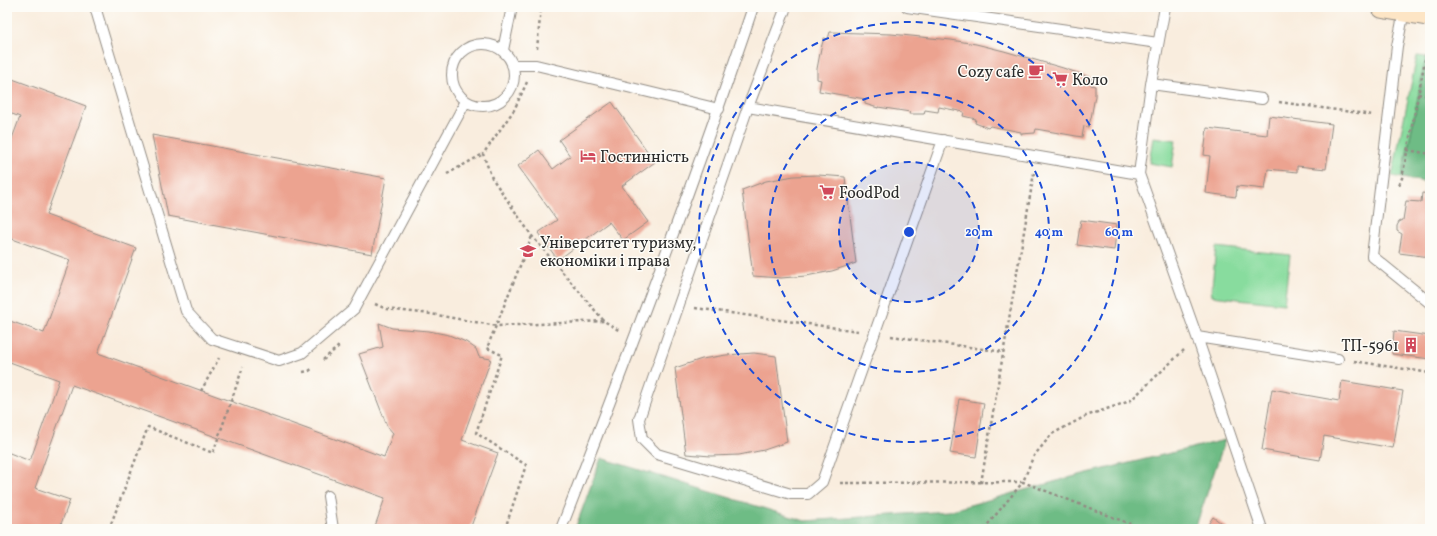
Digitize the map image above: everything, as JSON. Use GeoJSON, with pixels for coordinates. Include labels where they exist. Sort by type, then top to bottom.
{"type":"FeatureCollection","features":[{"type":"Feature","properties":{"kind":"street"},"geometry":{"type":"LineString","coordinates":[[1394,9],[1430,15]]}},
{"type":"Feature","properties":{"kind":"lane"},"geometry":{"type":"LineString","coordinates":[[95,7],[186,311],[212,339],[280,361],[302,353],[354,309],[466,101]]}},
{"type":"Feature","properties":{"kind":"lane"},"geometry":{"type":"LineString","coordinates":[[503,50],[512,7]]}},
{"type":"Feature","properties":{"kind":"lane"},"geometry":{"type":"LineString","coordinates":[[561,529],[634,339],[719,109],[753,7]]}},
{"type":"Feature","properties":{"kind":"lane"},"geometry":{"type":"LineString","coordinates":[[786,7],[748,107],[639,419],[642,439],[657,454],[791,494],[808,494],[822,482],[943,140]]}},
{"type":"Feature","properties":{"kind":"lane"},"geometry":{"type":"LineString","coordinates":[[907,7],[1158,43]]}},
{"type":"Feature","properties":{"kind":"lane"},"geometry":{"type":"LineString","coordinates":[[1164,7],[1151,84],[1139,174],[1197,337],[1262,529]]}},
{"type":"Feature","properties":{"kind":"lane"},"geometry":{"type":"LineString","coordinates":[[1394,9],[1397,46],[1372,256],[1430,303]]}},
{"type":"Feature","properties":{"kind":"lane"},"geometry":{"type":"LineString","coordinates":[[483,43],[494,45],[503,50],[512,65],[514,79],[511,89],[505,97],[496,103],[486,106],[476,105],[466,101],[453,86],[451,76],[457,57],[464,49],[483,43]]}},
{"type":"Feature","properties":{"kind":"lane"},"geometry":{"type":"LineString","coordinates":[[512,65],[536,65],[719,109]]}},
{"type":"Feature","properties":{"kind":"lane"},"geometry":{"type":"LineString","coordinates":[[1151,84],[1262,99]]}},
{"type":"Feature","properties":{"kind":"lane"},"geometry":{"type":"LineString","coordinates":[[748,107],[1139,174]]}},
{"type":"Feature","properties":{"kind":"lane"},"geometry":{"type":"LineString","coordinates":[[1197,337],[1338,359]]}},
{"type":"Feature","properties":{"kind":"lane"},"geometry":{"type":"LineString","coordinates":[[328,496],[333,529]]}},
{"type":"Feature","properties":{"kind":"path"},"geometry":{"type":"LineString","coordinates":[[541,7],[536,65],[514,110],[483,154],[492,178],[532,236],[604,321],[634,339]]}},
{"type":"Feature","properties":{"kind":"path"},"geometry":{"type":"LineString","coordinates":[[1399,186],[1427,50]]}},
{"type":"Feature","properties":{"kind":"path"},"geometry":{"type":"LineString","coordinates":[[1418,94],[1430,96]]}},
{"type":"Feature","properties":{"kind":"path"},"geometry":{"type":"LineString","coordinates":[[1262,99],[1389,117]]}},
{"type":"Feature","properties":{"kind":"path"},"geometry":{"type":"LineString","coordinates":[[1407,150],[1430,154]]}},
{"type":"Feature","properties":{"kind":"path"},"geometry":{"type":"LineString","coordinates":[[982,483],[1037,156]]}},
{"type":"Feature","properties":{"kind":"path"},"geometry":{"type":"LineString","coordinates":[[505,529],[526,465],[476,433],[502,354],[487,348],[532,236]]}},
{"type":"Feature","properties":{"kind":"path"},"geometry":{"type":"LineString","coordinates":[[375,304],[386,309],[431,314],[497,326],[604,321]]}},
{"type":"Feature","properties":{"kind":"path"},"geometry":{"type":"LineString","coordinates":[[679,305],[864,332]]}},
{"type":"Feature","properties":{"kind":"path"},"geometry":{"type":"LineString","coordinates":[[888,335],[1004,352]]}},
{"type":"Feature","properties":{"kind":"path"},"geometry":{"type":"LineString","coordinates":[[984,529],[1023,482],[1033,457],[1052,434],[1086,416],[1130,401],[1197,337]]}},
{"type":"Feature","properties":{"kind":"path"},"geometry":{"type":"LineString","coordinates":[[1338,359],[1430,373]]}},
{"type":"Feature","properties":{"kind":"path"},"geometry":{"type":"LineString","coordinates":[[109,529],[148,427],[213,453],[244,364]]}},
{"type":"Feature","properties":{"kind":"path"},"geometry":{"type":"LineString","coordinates":[[859,483],[1023,482],[1143,529]]}},
{"type":"Feature","properties":{"kind":"green space"},"geometry":{"type":"Polygon","coordinates":[[[1417,56],[1426,57],[1402,178],[1392,176],[1417,56]]]}},
{"type":"Feature","properties":{"kind":"green space"},"geometry":{"type":"Polygon","coordinates":[[[1426,57],[1430,58],[1430,183],[1402,178],[1426,57]]]}},
{"type":"Feature","properties":{"kind":"green space"},"geometry":{"type":"Polygon","coordinates":[[[1153,137],[1176,140],[1172,167],[1149,163],[1153,137]]]}},
{"type":"Feature","properties":{"kind":"green space"},"geometry":{"type":"Polygon","coordinates":[[[1216,247],[1290,255],[1284,304],[1211,296],[1216,247]]]}},
{"type":"Feature","properties":{"kind":"green space"},"geometry":{"type":"Polygon","coordinates":[[[1225,440],[1195,529],[575,529],[601,458],[805,521],[948,511],[1079,475],[1225,440]]]}},
{"type":"Feature","properties":{"kind":"building"},"geometry":{"type":"Polygon","coordinates":[[[830,32],[891,34],[976,44],[1063,68],[1092,78],[1091,85],[1095,86],[1095,96],[1088,127],[1084,126],[1082,137],[1036,129],[1035,133],[1021,134],[1021,132],[990,126],[988,128],[975,123],[976,119],[963,116],[964,112],[939,107],[938,112],[925,110],[924,114],[909,114],[910,112],[878,108],[865,104],[865,99],[819,91],[821,80],[817,79],[817,69],[824,38],[828,39],[830,32]]]}},
{"type":"Feature","properties":{"kind":"building"},"geometry":{"type":"Polygon","coordinates":[[[7,77],[86,106],[46,215],[136,248],[98,353],[384,457],[393,433],[387,426],[359,354],[383,347],[379,323],[392,328],[429,331],[449,335],[466,342],[476,349],[479,357],[491,359],[462,440],[498,453],[470,529],[374,529],[385,498],[72,385],[35,488],[70,500],[59,529],[7,529],[7,452],[30,461],[59,380],[7,361],[7,320],[44,333],[70,260],[7,237],[7,152],[20,117],[7,112],[7,77]]]}},
{"type":"Feature","properties":{"kind":"building"},"geometry":{"type":"Polygon","coordinates":[[[612,102],[655,162],[622,186],[648,222],[623,240],[609,222],[558,260],[538,233],[557,220],[518,166],[539,150],[553,169],[570,156],[559,140],[612,102]]]}},
{"type":"Feature","properties":{"kind":"building"},"geometry":{"type":"Polygon","coordinates":[[[1269,116],[1332,124],[1326,169],[1297,166],[1297,172],[1268,169],[1265,189],[1237,186],[1236,197],[1206,193],[1210,156],[1204,155],[1207,128],[1267,135],[1269,116]]]}},
{"type":"Feature","properties":{"kind":"building"},"geometry":{"type":"Polygon","coordinates":[[[152,135],[386,178],[372,254],[168,216],[152,135]]]}},
{"type":"Feature","properties":{"kind":"building"},"geometry":{"type":"Polygon","coordinates":[[[818,175],[845,177],[856,263],[832,271],[806,276],[781,278],[753,276],[742,190],[766,181],[794,176],[818,175]]]}},
{"type":"Feature","properties":{"kind":"building"},"geometry":{"type":"Polygon","coordinates":[[[1422,193],[1430,194],[1430,257],[1399,253],[1402,234],[1397,231],[1397,226],[1399,222],[1403,220],[1406,201],[1421,202],[1422,193]]]}},
{"type":"Feature","properties":{"kind":"building"},"geometry":{"type":"Polygon","coordinates":[[[1081,220],[1117,225],[1114,250],[1077,245],[1081,220]]]}},
{"type":"Feature","properties":{"kind":"building","name":"ТП-5961"},"geometry":{"type":"Polygon","coordinates":[[[1394,331],[1430,336],[1430,359],[1392,354],[1394,331]]]}},
{"type":"Feature","properties":{"kind":"building"},"geometry":{"type":"Polygon","coordinates":[[[754,353],[776,356],[787,442],[764,450],[739,455],[711,456],[686,454],[675,368],[702,359],[726,355],[754,353]]]}},
{"type":"Feature","properties":{"kind":"building"},"geometry":{"type":"Polygon","coordinates":[[[1342,381],[1403,391],[1393,448],[1324,436],[1320,460],[1262,450],[1272,389],[1339,401],[1342,381]]]}},
{"type":"Feature","properties":{"kind":"building"},"geometry":{"type":"Polygon","coordinates":[[[959,399],[984,403],[976,457],[950,453],[959,399]]]}},
{"type":"Feature","properties":{"kind":"building"},"geometry":{"type":"Polygon","coordinates":[[[1213,517],[1228,528],[1228,529],[1205,529],[1213,517]]]}},
{"type":"Feature","properties":{"kind":"place","name":"Cozy cafe"},"geometry":{"type":"Point","coordinates":[1036,71]}},
{"type":"Feature","properties":{"kind":"place","name":"Коло"},"geometry":{"type":"Point","coordinates":[1060,79]}},
{"type":"Feature","properties":{"kind":"place","name":"Гостинність"},"geometry":{"type":"Point","coordinates":[588,156]}},
{"type":"Feature","properties":{"kind":"place","name":"FoodPod"},"geometry":{"type":"Point","coordinates":[827,192]}},
{"type":"Feature","properties":{"kind":"place","name":"Університет туризму, економіки і права"},"geometry":{"type":"Point","coordinates":[528,251]}},
{"type":"Feature","properties":{"kind":"place","name":"ТП-5961"},"geometry":{"type":"Point","coordinates":[1411,345]}}]}
